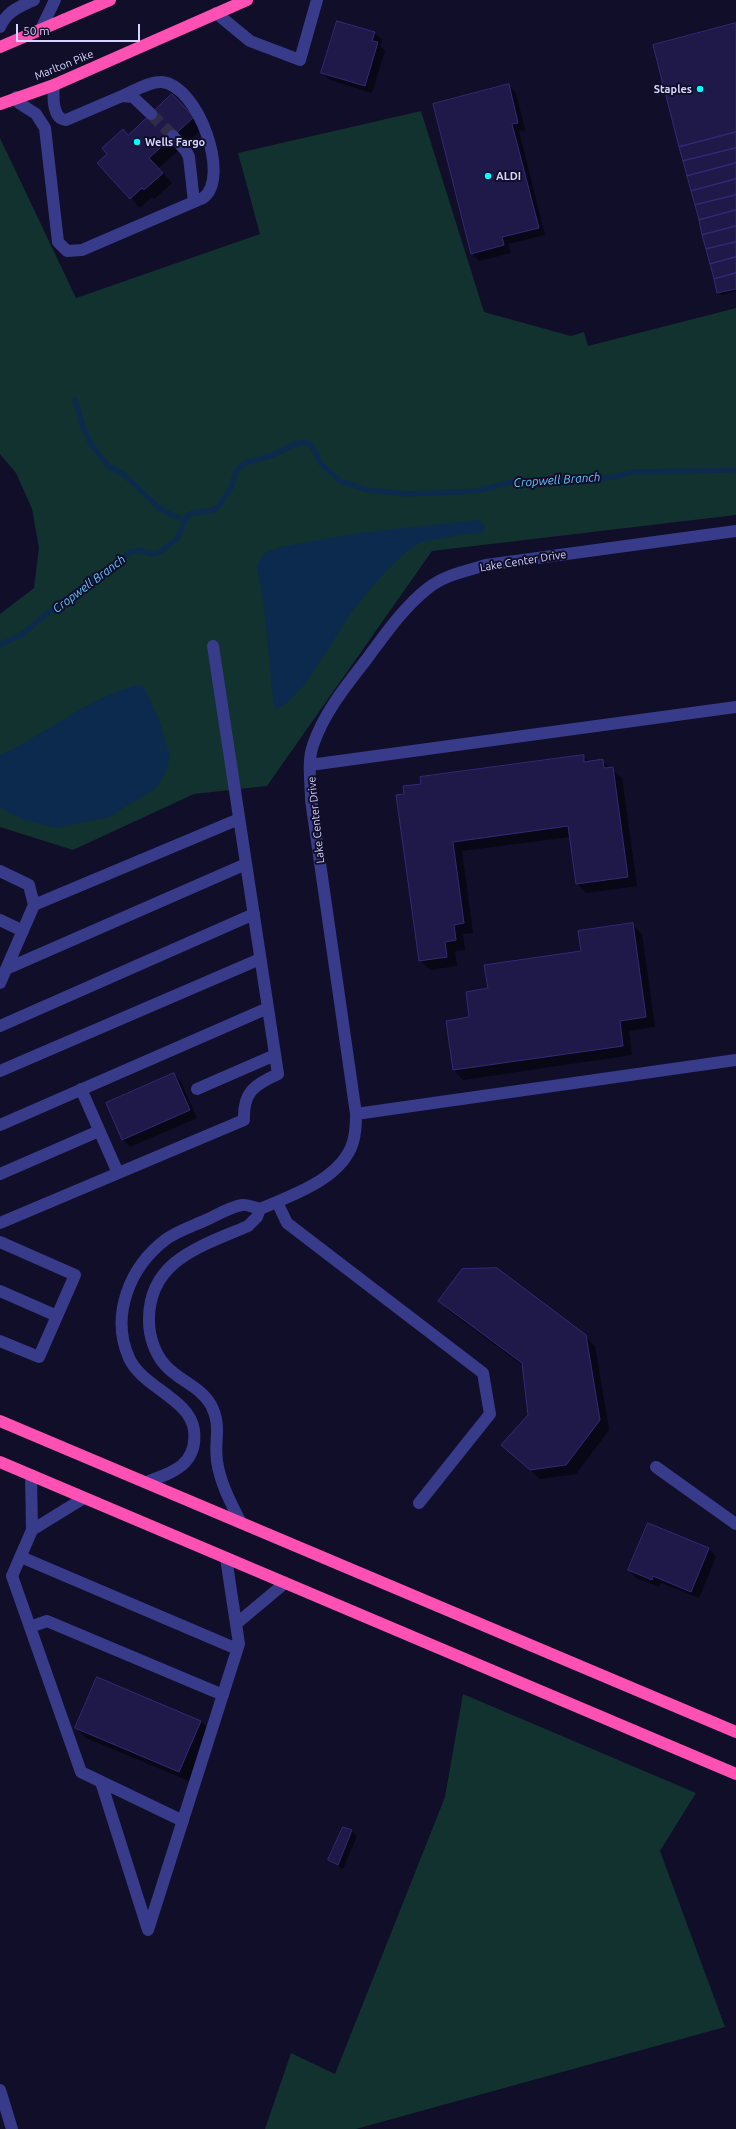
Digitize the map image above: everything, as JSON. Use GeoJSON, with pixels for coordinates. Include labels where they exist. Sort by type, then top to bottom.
{"type":"FeatureCollection","features":[{"type":"Feature","properties":{"kind":"highway"},"geometry":{"type":"LineString","coordinates":[[0,47],[110,0]]}},
{"type":"Feature","properties":{"kind":"highway","name":"Marlton Pike"},"geometry":{"type":"LineString","coordinates":[[0,104],[16,97],[54,85],[247,0]]}},
{"type":"Feature","properties":{"kind":"highway"},"geometry":{"type":"LineString","coordinates":[[0,1421],[736,1732]]}},
{"type":"Feature","properties":{"kind":"highway"},"geometry":{"type":"LineString","coordinates":[[0,1462],[736,1774]]}},
{"type":"Feature","properties":{"kind":"street"},"geometry":{"type":"LineString","coordinates":[[0,27],[4,19],[12,10],[34,0]]}},
{"type":"Feature","properties":{"kind":"street"},"geometry":{"type":"LineString","coordinates":[[41,29],[55,0]]}},
{"type":"Feature","properties":{"kind":"street"},"geometry":{"type":"LineString","coordinates":[[216,13],[250,41],[300,60],[316,1]]}},
{"type":"Feature","properties":{"kind":"street"},"geometry":{"type":"LineString","coordinates":[[16,97],[19,103],[36,114],[45,128],[58,242],[67,251],[82,250],[208,195],[213,180],[209,144],[204,124],[197,109],[177,87],[161,82],[154,83],[66,120],[62,120],[57,115],[53,97],[54,85]]}},
{"type":"Feature","properties":{"kind":"street"},"geometry":{"type":"LineString","coordinates":[[122,96],[134,97],[151,114]]}},
{"type":"Feature","properties":{"kind":"street"},"geometry":{"type":"LineString","coordinates":[[173,136],[186,151],[189,157],[194,202]]}},
{"type":"Feature","properties":{"kind":"street","name":"Lake Center Drive"},"geometry":{"type":"LineString","coordinates":[[260,1209],[277,1202],[327,1176],[347,1155],[353,1142],[356,1130],[356,1114],[311,800],[310,765],[312,747],[326,714],[348,683],[408,606],[428,588],[448,576],[486,565],[736,531]]}},
{"type":"Feature","properties":{"kind":"street"},"geometry":{"type":"LineString","coordinates":[[0,1223],[244,1120],[243,1108],[246,1097],[253,1088],[278,1074],[213,646]]}},
{"type":"Feature","properties":{"kind":"street"},"geometry":{"type":"LineString","coordinates":[[310,765],[736,707]]}},
{"type":"Feature","properties":{"kind":"street"},"geometry":{"type":"LineString","coordinates":[[34,904],[239,819]]}},
{"type":"Feature","properties":{"kind":"street"},"geometry":{"type":"LineString","coordinates":[[6,969],[246,864]]}},
{"type":"Feature","properties":{"kind":"street"},"geometry":{"type":"LineString","coordinates":[[0,871],[30,885],[34,904],[0,984]]}},
{"type":"Feature","properties":{"kind":"street"},"geometry":{"type":"LineString","coordinates":[[0,1026],[254,914]]}},
{"type":"Feature","properties":{"kind":"street"},"geometry":{"type":"LineString","coordinates":[[0,920],[23,931]]}},
{"type":"Feature","properties":{"kind":"street"},"geometry":{"type":"LineString","coordinates":[[0,1071],[260,959]]}},
{"type":"Feature","properties":{"kind":"street"},"geometry":{"type":"LineString","coordinates":[[0,1125],[268,1008]]}},
{"type":"Feature","properties":{"kind":"street"},"geometry":{"type":"LineString","coordinates":[[197,1089],[275,1055]]}},
{"type":"Feature","properties":{"kind":"street"},"geometry":{"type":"LineString","coordinates":[[356,1114],[736,1060]]}},
{"type":"Feature","properties":{"kind":"street"},"geometry":{"type":"LineString","coordinates":[[81,1089],[118,1173]]}},
{"type":"Feature","properties":{"kind":"street"},"geometry":{"type":"LineString","coordinates":[[0,1174],[99,1131]]}},
{"type":"Feature","properties":{"kind":"street"},"geometry":{"type":"LineString","coordinates":[[277,1202],[286,1223],[483,1373],[490,1414],[419,1503]]}},
{"type":"Feature","properties":{"kind":"street"},"geometry":{"type":"LineString","coordinates":[[146,1482],[178,1470],[192,1452],[194,1430],[191,1419],[183,1408],[139,1373],[129,1358],[122,1333],[124,1299],[137,1269],[166,1239],[243,1205],[260,1209],[257,1218],[248,1226],[177,1260],[160,1278],[154,1290],[149,1313],[151,1338],[160,1358],[172,1371],[203,1394],[214,1412],[218,1431],[216,1454],[220,1475],[223,1485],[241,1523]]}},
{"type":"Feature","properties":{"kind":"street"},"geometry":{"type":"LineString","coordinates":[[0,1242],[74,1275],[39,1357],[0,1341]]}},
{"type":"Feature","properties":{"kind":"street"},"geometry":{"type":"LineString","coordinates":[[0,1291],[57,1316]]}},
{"type":"Feature","properties":{"kind":"street"},"geometry":{"type":"LineString","coordinates":[[656,1467],[736,1524]]}},
{"type":"Feature","properties":{"kind":"street"},"geometry":{"type":"LineString","coordinates":[[31,1475],[32,1530],[12,1576],[81,1772],[183,1821]]}},
{"type":"Feature","properties":{"kind":"street"},"geometry":{"type":"LineString","coordinates":[[32,1530],[84,1498]]}},
{"type":"Feature","properties":{"kind":"street"},"geometry":{"type":"LineString","coordinates":[[21,1557],[237,1649]]}},
{"type":"Feature","properties":{"kind":"street"},"geometry":{"type":"LineString","coordinates":[[101,1782],[148,1930],[239,1644],[226,1558]]}},
{"type":"Feature","properties":{"kind":"street"},"geometry":{"type":"LineString","coordinates":[[236,1624],[285,1583]]}},
{"type":"Feature","properties":{"kind":"street"},"geometry":{"type":"LineString","coordinates":[[30,1627],[47,1621],[223,1696]]}},
{"type":"Feature","properties":{"kind":"street"},"geometry":{"type":"LineString","coordinates":[[0,2090],[12,2129]]}},
{"type":"Feature","properties":{"kind":"green space"},"geometry":{"type":"Polygon","coordinates":[[[421,111],[484,312],[571,336],[584,332],[588,346],[736,308],[736,515],[432,551],[267,786],[194,794],[73,850],[0,827],[0,614],[34,588],[39,548],[32,509],[16,473],[0,454],[0,138],[76,298],[260,234],[238,153],[421,111]]]}},
{"type":"Feature","properties":{"kind":"green space"},"geometry":{"type":"Polygon","coordinates":[[[463,1694],[696,1793],[660,1851],[725,2027],[356,2129],[265,2129],[291,2053],[335,2074],[445,1797],[463,1694]]]}},
{"type":"Feature","properties":{"kind":"water"},"geometry":{"type":"Polygon","coordinates":[[[479,520],[485,526],[483,532],[423,542],[410,549],[393,564],[354,609],[306,682],[284,705],[274,709],[264,605],[257,566],[263,554],[281,547],[359,533],[479,520]]]}},
{"type":"Feature","properties":{"kind":"water"},"geometry":{"type":"Polygon","coordinates":[[[138,685],[144,687],[158,717],[170,756],[165,775],[156,788],[109,817],[56,828],[22,819],[0,808],[0,755],[35,737],[102,698],[138,685]]]}},
{"type":"Feature","properties":{"kind":"building"},"geometry":{"type":"Polygon","coordinates":[[[337,21],[375,32],[372,41],[378,42],[365,86],[321,73],[337,21]]]}},
{"type":"Feature","properties":{"kind":"building","name":"Staples"},"geometry":{"type":"Polygon","coordinates":[[[736,23],[736,132],[679,147],[653,45],[736,23]]]}},
{"type":"Feature","properties":{"kind":"building","name":"ALDI"},"geometry":{"type":"Polygon","coordinates":[[[509,84],[518,123],[512,124],[539,228],[502,237],[504,245],[471,254],[433,104],[509,84]]]}},
{"type":"Feature","properties":{"kind":"building","name":"Wells Fargo"},"geometry":{"type":"Polygon","coordinates":[[[172,94],[194,117],[149,158],[163,173],[144,190],[142,188],[130,199],[97,163],[107,154],[102,148],[123,129],[128,135],[172,94]]]}},
{"type":"Feature","properties":{"kind":"building"},"geometry":{"type":"Polygon","coordinates":[[[736,132],[736,148],[683,161],[679,147],[736,132]]]}},
{"type":"Feature","properties":{"kind":"building"},"geometry":{"type":"Polygon","coordinates":[[[736,148],[736,163],[687,176],[683,161],[736,148]]]}},
{"type":"Feature","properties":{"kind":"building"},"geometry":{"type":"Polygon","coordinates":[[[736,163],[736,179],[691,191],[687,176],[736,163]]]}},
{"type":"Feature","properties":{"kind":"building"},"geometry":{"type":"Polygon","coordinates":[[[736,179],[736,195],[695,205],[691,191],[736,179]]]}},
{"type":"Feature","properties":{"kind":"building"},"geometry":{"type":"Polygon","coordinates":[[[736,195],[736,210],[699,220],[695,205],[736,195]]]}},
{"type":"Feature","properties":{"kind":"building"},"geometry":{"type":"Polygon","coordinates":[[[736,210],[736,226],[702,235],[699,220],[736,210]]]}},
{"type":"Feature","properties":{"kind":"building"},"geometry":{"type":"Polygon","coordinates":[[[736,226],[736,242],[706,249],[702,235],[736,226]]]}},
{"type":"Feature","properties":{"kind":"building"},"geometry":{"type":"Polygon","coordinates":[[[736,242],[736,257],[710,264],[706,249],[736,242]]]}},
{"type":"Feature","properties":{"kind":"building"},"geometry":{"type":"Polygon","coordinates":[[[736,257],[736,273],[714,279],[710,264],[736,257]]]}},
{"type":"Feature","properties":{"kind":"building"},"geometry":{"type":"Polygon","coordinates":[[[736,273],[736,289],[717,293],[714,279],[736,273]]]}},
{"type":"Feature","properties":{"kind":"building"},"geometry":{"type":"Polygon","coordinates":[[[584,755],[584,762],[603,759],[604,768],[613,767],[628,877],[576,884],[568,826],[453,842],[464,923],[454,925],[456,940],[445,942],[447,957],[419,961],[396,795],[404,794],[403,786],[421,784],[420,777],[584,755]]]}},
{"type":"Feature","properties":{"kind":"building"},"geometry":{"type":"Polygon","coordinates":[[[633,923],[646,1017],[620,1021],[623,1046],[453,1070],[446,1021],[469,1017],[466,992],[488,988],[484,965],[581,951],[578,931],[633,923]]]}},
{"type":"Feature","properties":{"kind":"building"},"geometry":{"type":"Polygon","coordinates":[[[174,1073],[190,1110],[122,1140],[106,1103],[174,1073]]]}},
{"type":"Feature","properties":{"kind":"building"},"geometry":{"type":"Polygon","coordinates":[[[497,1268],[586,1335],[600,1420],[566,1465],[530,1470],[501,1445],[528,1415],[522,1363],[438,1301],[462,1269],[497,1268]]]}},
{"type":"Feature","properties":{"kind":"building"},"geometry":{"type":"Polygon","coordinates":[[[648,1523],[709,1548],[691,1592],[653,1576],[652,1580],[628,1570],[648,1523]]]}},
{"type":"Feature","properties":{"kind":"building"},"geometry":{"type":"Polygon","coordinates":[[[97,1677],[201,1721],[179,1772],[75,1728],[97,1677]]]}},
{"type":"Feature","properties":{"kind":"building"},"geometry":{"type":"Polygon","coordinates":[[[343,1827],[352,1830],[338,1865],[328,1860],[343,1827]]]}},
{"type":"Feature","properties":{"kind":"waterway"},"geometry":{"type":"LineString","coordinates":[[75,400],[83,427],[91,444],[108,466],[123,474],[158,507],[171,515],[185,520]]}},
{"type":"Feature","properties":{"kind":"waterway","name":"Cropwell Branch"},"geometry":{"type":"LineString","coordinates":[[0,645],[21,635],[55,607],[131,552],[139,550],[152,554],[160,552],[177,539],[187,516],[193,513],[214,510],[220,505],[232,486],[236,471],[245,463],[273,455],[295,444],[306,442],[313,448],[321,464],[340,481],[368,490],[406,494],[476,491],[515,481],[595,479],[614,477],[631,472],[736,470]]}},
{"type":"Feature","properties":{"kind":"tunnel"},"geometry":{"type":"LineString","coordinates":[[151,114],[173,136]]}},
{"type":"Feature","properties":{"kind":"place","name":"Staples"},"geometry":{"type":"Point","coordinates":[700,89]}},
{"type":"Feature","properties":{"kind":"place","name":"Wells Fargo"},"geometry":{"type":"Point","coordinates":[137,142]}},
{"type":"Feature","properties":{"kind":"place","name":"ALDI"},"geometry":{"type":"Point","coordinates":[488,176]}}]}
